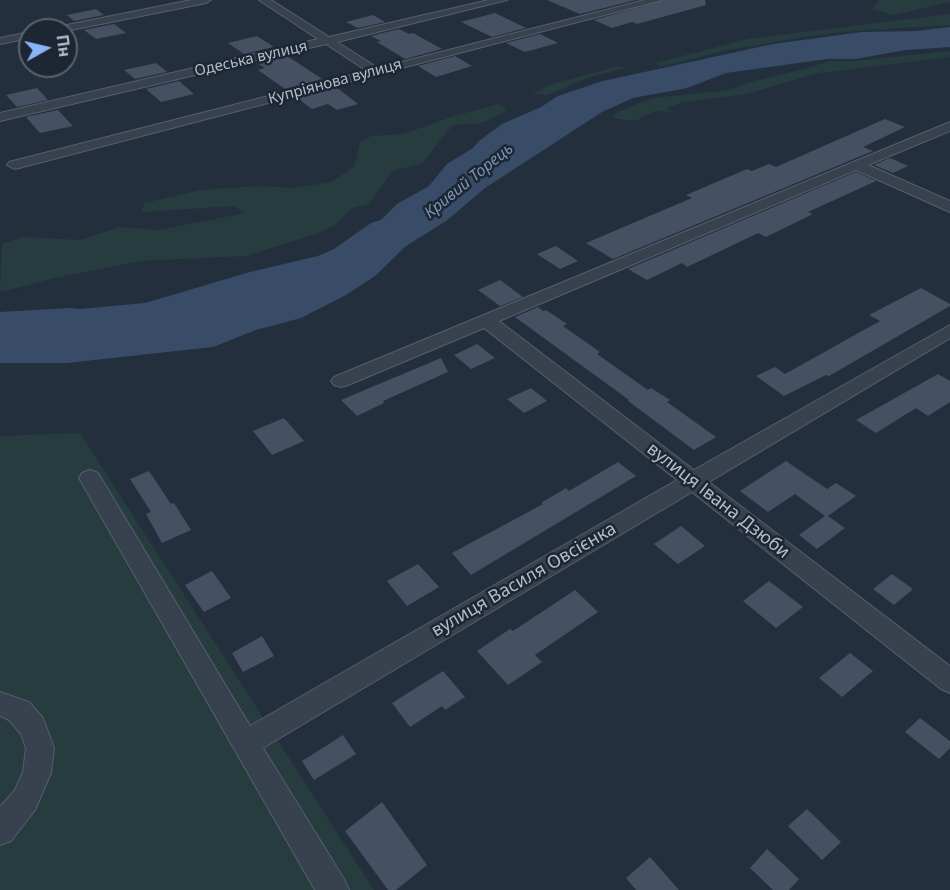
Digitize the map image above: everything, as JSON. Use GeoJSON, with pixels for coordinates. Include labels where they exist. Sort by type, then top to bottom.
{"type":"FeatureCollection","features":[{"type":"Feature","properties":{"kind":"street"},"geometry":{"type":"LineString","coordinates":[[78,26],[206,0]]}},
{"type":"Feature","properties":{"kind":"street"},"geometry":{"type":"LineString","coordinates":[[264,0],[375,71]]}},
{"type":"Feature","properties":{"kind":"street","name":"Одеська вулиця"},"geometry":{"type":"LineString","coordinates":[[0,117],[502,0]]}},
{"type":"Feature","properties":{"kind":"street","name":"Купріянова вулиця"},"geometry":{"type":"LineString","coordinates":[[14,165],[649,1]]}},
{"type":"Feature","properties":{"kind":"street"},"geometry":{"type":"LineString","coordinates":[[0,41],[18,37]]}},
{"type":"Feature","properties":{"kind":"street"},"geometry":{"type":"LineString","coordinates":[[341,381],[950,126]]}},
{"type":"Feature","properties":{"kind":"street"},"geometry":{"type":"LineString","coordinates":[[856,165],[950,207]]}},
{"type":"Feature","properties":{"kind":"street","name":"вулиця Івана Дзюби"},"geometry":{"type":"LineString","coordinates":[[486,320],[950,681]]}},
{"type":"Feature","properties":{"kind":"street","name":"вулиця Василя Овсієнка"},"geometry":{"type":"LineString","coordinates":[[244,744],[950,330]]}},
{"type":"Feature","properties":{"kind":"street"},"geometry":{"type":"LineString","coordinates":[[90,478],[244,744],[333,890]]}},
{"type":"Feature","properties":{"kind":"street"},"geometry":{"type":"LineString","coordinates":[[0,704],[19,711],[33,727],[40,748],[37,773],[25,800],[0,830]]}},
{"type":"Feature","properties":{"kind":"green space"},"geometry":{"type":"Polygon","coordinates":[[[877,0],[950,0],[950,2],[893,15],[871,9],[878,2],[877,0]]]}},
{"type":"Feature","properties":{"kind":"green space"},"geometry":{"type":"Polygon","coordinates":[[[950,14],[950,25],[852,31],[804,37],[728,50],[660,67],[655,63],[748,39],[950,14]]]}},
{"type":"Feature","properties":{"kind":"green space"},"geometry":{"type":"Polygon","coordinates":[[[950,51],[950,57],[814,74],[747,94],[683,102],[667,108],[673,112],[655,111],[635,121],[612,118],[618,112],[652,98],[731,90],[750,82],[829,61],[856,61],[950,51]]]}},
{"type":"Feature","properties":{"kind":"green space"},"geometry":{"type":"Polygon","coordinates":[[[619,66],[626,68],[590,77],[547,95],[532,94],[549,85],[619,66]]]}},
{"type":"Feature","properties":{"kind":"green space"},"geometry":{"type":"Polygon","coordinates":[[[499,104],[507,110],[477,124],[453,125],[422,163],[393,171],[369,204],[352,208],[334,226],[319,233],[246,256],[141,261],[54,278],[5,291],[0,290],[2,244],[22,237],[80,240],[120,227],[158,230],[245,213],[234,206],[142,212],[144,203],[201,190],[259,186],[295,188],[331,182],[355,166],[360,142],[371,136],[403,134],[457,115],[499,104]]]}},
{"type":"Feature","properties":{"kind":"green space"},"geometry":{"type":"Polygon","coordinates":[[[80,433],[374,890],[0,890],[0,436],[80,433]]]}},
{"type":"Feature","properties":{"kind":"water","name":"Кривий Торець"},"geometry":{"type":"Polygon","coordinates":[[[950,27],[950,47],[906,50],[855,59],[827,59],[726,73],[687,88],[633,98],[602,112],[485,188],[446,221],[406,246],[375,276],[346,295],[301,318],[256,330],[213,347],[67,363],[0,363],[0,312],[80,309],[145,303],[250,272],[318,256],[334,249],[371,223],[381,220],[397,204],[429,186],[447,164],[473,148],[502,124],[541,107],[558,96],[603,81],[773,44],[862,32],[915,31],[950,27]]]}},
{"type":"Feature","properties":{"kind":"building"},"geometry":{"type":"Polygon","coordinates":[[[547,0],[636,0],[580,14],[547,0]]]}},
{"type":"Feature","properties":{"kind":"building"},"geometry":{"type":"Polygon","coordinates":[[[664,0],[705,0],[706,5],[637,24],[632,22],[612,28],[594,20],[664,0]]]}},
{"type":"Feature","properties":{"kind":"building"},"geometry":{"type":"Polygon","coordinates":[[[96,9],[104,15],[78,20],[78,18],[70,18],[67,15],[96,9]]]}},
{"type":"Feature","properties":{"kind":"building"},"geometry":{"type":"Polygon","coordinates":[[[495,13],[526,28],[492,37],[461,22],[495,13]]]}},
{"type":"Feature","properties":{"kind":"building"},"geometry":{"type":"Polygon","coordinates":[[[373,15],[385,22],[358,28],[346,22],[373,15]]]}},
{"type":"Feature","properties":{"kind":"building"},"geometry":{"type":"Polygon","coordinates":[[[114,24],[126,33],[96,39],[84,30],[114,24]]]}},
{"type":"Feature","properties":{"kind":"building"},"geometry":{"type":"Polygon","coordinates":[[[399,29],[409,34],[413,33],[442,49],[405,59],[371,36],[399,29]]]}},
{"type":"Feature","properties":{"kind":"building"},"geometry":{"type":"Polygon","coordinates":[[[540,34],[558,43],[525,52],[506,43],[540,34]]]}},
{"type":"Feature","properties":{"kind":"building"},"geometry":{"type":"Polygon","coordinates":[[[257,36],[274,47],[244,54],[228,43],[257,36]]]}},
{"type":"Feature","properties":{"kind":"building"},"geometry":{"type":"Polygon","coordinates":[[[287,56],[324,80],[285,89],[258,70],[265,68],[257,63],[287,56]]]}},
{"type":"Feature","properties":{"kind":"building"},"geometry":{"type":"Polygon","coordinates":[[[455,56],[472,66],[436,77],[418,66],[455,56]]]}},
{"type":"Feature","properties":{"kind":"building"},"geometry":{"type":"Polygon","coordinates":[[[156,63],[167,72],[135,79],[124,70],[156,63]]]}},
{"type":"Feature","properties":{"kind":"building"},"geometry":{"type":"Polygon","coordinates":[[[179,81],[194,94],[161,102],[146,89],[179,81]]]}},
{"type":"Feature","properties":{"kind":"building"},"geometry":{"type":"Polygon","coordinates":[[[336,87],[358,104],[337,110],[328,104],[312,109],[297,98],[336,87]]]}},
{"type":"Feature","properties":{"kind":"building"},"geometry":{"type":"Polygon","coordinates":[[[37,88],[48,100],[17,107],[6,95],[37,88]]]}},
{"type":"Feature","properties":{"kind":"building"},"geometry":{"type":"Polygon","coordinates":[[[58,110],[73,126],[40,133],[26,117],[58,110]]]}},
{"type":"Feature","properties":{"kind":"building"},"geometry":{"type":"Polygon","coordinates":[[[885,119],[905,127],[863,147],[873,151],[613,259],[586,243],[692,198],[686,195],[747,169],[752,171],[769,164],[776,167],[885,119]]]}},
{"type":"Feature","properties":{"kind":"building"},"geometry":{"type":"Polygon","coordinates":[[[890,158],[908,166],[893,173],[874,165],[890,158]]]}},
{"type":"Feature","properties":{"kind":"building"},"geometry":{"type":"Polygon","coordinates":[[[856,172],[876,181],[808,212],[813,214],[766,237],[758,233],[687,267],[682,263],[647,280],[628,269],[856,172]]]}},
{"type":"Feature","properties":{"kind":"building"},"geometry":{"type":"Polygon","coordinates":[[[556,246],[578,261],[560,269],[537,254],[556,246]]]}},
{"type":"Feature","properties":{"kind":"building"},"geometry":{"type":"Polygon","coordinates":[[[500,280],[523,297],[500,306],[478,290],[500,280]]]}},
{"type":"Feature","properties":{"kind":"building"},"geometry":{"type":"Polygon","coordinates":[[[921,288],[950,306],[829,376],[826,375],[784,396],[756,376],[775,367],[785,374],[880,321],[869,315],[921,288]]]}},
{"type":"Feature","properties":{"kind":"building"},"geometry":{"type":"Polygon","coordinates":[[[538,307],[567,324],[563,326],[600,352],[597,354],[648,390],[651,388],[670,400],[667,402],[716,437],[694,450],[515,317],[538,307]]]}},
{"type":"Feature","properties":{"kind":"building"},"geometry":{"type":"Polygon","coordinates":[[[477,344],[495,358],[471,369],[454,355],[477,344]]]}},
{"type":"Feature","properties":{"kind":"building"},"geometry":{"type":"Polygon","coordinates":[[[441,358],[448,372],[383,401],[384,403],[357,416],[341,400],[441,358]]]}},
{"type":"Feature","properties":{"kind":"building"},"geometry":{"type":"Polygon","coordinates":[[[938,374],[950,381],[950,402],[928,416],[916,408],[876,433],[856,420],[938,374]]]}},
{"type":"Feature","properties":{"kind":"building"},"geometry":{"type":"Polygon","coordinates":[[[531,388],[547,401],[524,413],[507,399],[531,388]]]}},
{"type":"Feature","properties":{"kind":"building"},"geometry":{"type":"Polygon","coordinates":[[[284,418],[304,441],[272,455],[253,431],[284,418]]]}},
{"type":"Feature","properties":{"kind":"building"},"geometry":{"type":"Polygon","coordinates":[[[786,461],[827,489],[836,483],[856,496],[828,516],[845,528],[817,549],[799,535],[825,516],[795,494],[768,512],[740,491],[786,461]]]}},
{"type":"Feature","properties":{"kind":"building"},"geometry":{"type":"Polygon","coordinates":[[[618,462],[636,476],[471,575],[452,553],[543,504],[541,503],[566,488],[569,491],[618,462]]]}},
{"type":"Feature","properties":{"kind":"building"},"geometry":{"type":"Polygon","coordinates":[[[149,471],[171,504],[174,503],[191,530],[162,543],[146,514],[151,512],[130,479],[149,471]]]}},
{"type":"Feature","properties":{"kind":"building"},"geometry":{"type":"Polygon","coordinates":[[[681,526],[705,546],[678,564],[654,544],[681,526]]]}},
{"type":"Feature","properties":{"kind":"building"},"geometry":{"type":"Polygon","coordinates":[[[418,564],[439,587],[407,606],[387,581],[418,564]]]}},
{"type":"Feature","properties":{"kind":"building"},"geometry":{"type":"Polygon","coordinates":[[[212,571],[231,598],[204,612],[185,585],[212,571]]]}},
{"type":"Feature","properties":{"kind":"building"},"geometry":{"type":"Polygon","coordinates":[[[892,574],[913,589],[894,605],[873,589],[892,574]]]}},
{"type":"Feature","properties":{"kind":"building"},"geometry":{"type":"Polygon","coordinates":[[[769,581],[803,607],[776,628],[743,601],[769,581]]]}},
{"type":"Feature","properties":{"kind":"building"},"geometry":{"type":"Polygon","coordinates":[[[575,590],[598,612],[535,655],[542,662],[508,685],[477,651],[510,629],[513,631],[575,590]]]}},
{"type":"Feature","properties":{"kind":"building"},"geometry":{"type":"Polygon","coordinates":[[[262,636],[274,656],[243,672],[232,653],[262,636]]]}},
{"type":"Feature","properties":{"kind":"building"},"geometry":{"type":"Polygon","coordinates":[[[850,653],[873,671],[842,697],[819,678],[850,653]]]}},
{"type":"Feature","properties":{"kind":"building"},"geometry":{"type":"Polygon","coordinates":[[[443,671],[465,697],[445,710],[442,706],[410,727],[392,703],[443,671]]]}},
{"type":"Feature","properties":{"kind":"building"},"geometry":{"type":"Polygon","coordinates":[[[920,718],[950,741],[950,748],[939,759],[905,732],[920,718]]]}},
{"type":"Feature","properties":{"kind":"building"},"geometry":{"type":"Polygon","coordinates":[[[343,735],[356,754],[314,780],[302,761],[343,735]]]}},
{"type":"Feature","properties":{"kind":"building"},"geometry":{"type":"Polygon","coordinates":[[[382,802],[427,865],[396,890],[388,890],[345,831],[382,802]]]}},
{"type":"Feature","properties":{"kind":"building"},"geometry":{"type":"Polygon","coordinates":[[[807,809],[841,842],[822,860],[788,826],[807,809]]]}},
{"type":"Feature","properties":{"kind":"building"},"geometry":{"type":"Polygon","coordinates":[[[767,849],[799,879],[789,890],[773,890],[750,868],[767,849]]]}},
{"type":"Feature","properties":{"kind":"building"},"geometry":{"type":"Polygon","coordinates":[[[650,857],[679,890],[636,890],[626,878],[650,857]]]}}]}
